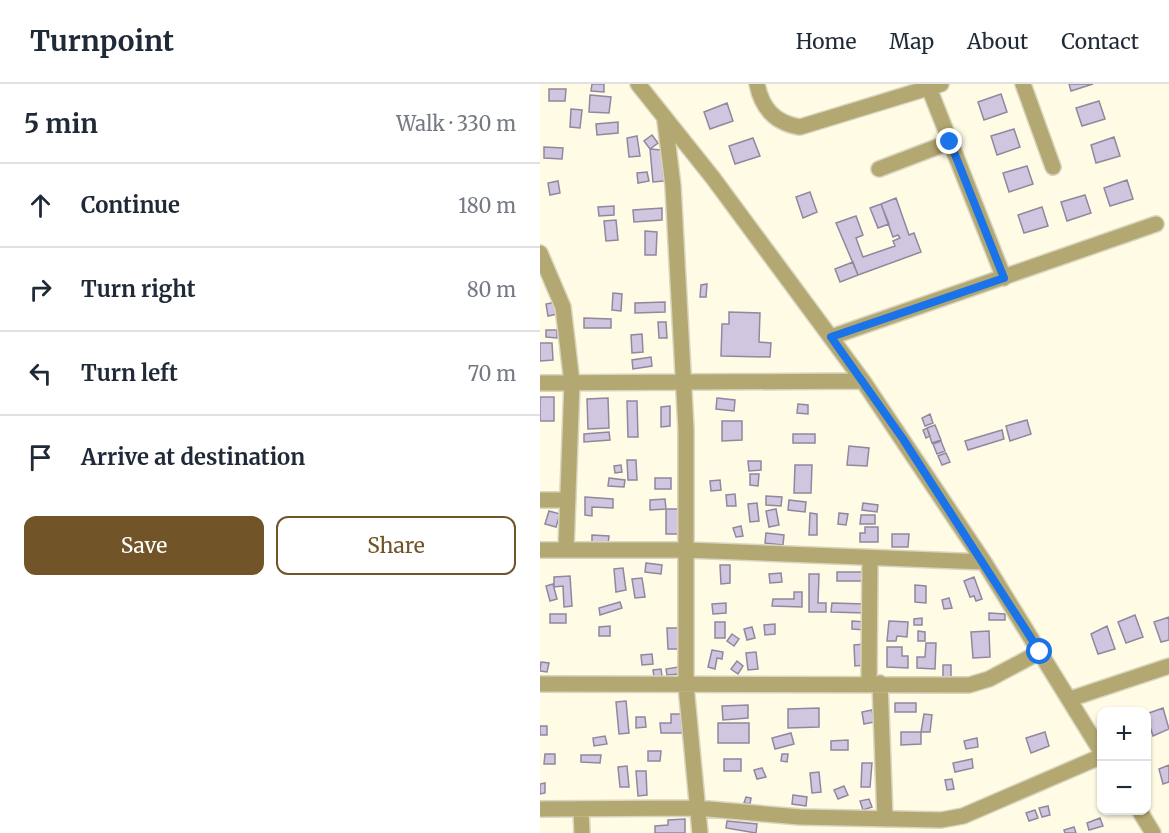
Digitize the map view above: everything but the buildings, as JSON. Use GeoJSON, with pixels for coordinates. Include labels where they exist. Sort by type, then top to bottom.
{"type":"FeatureCollection","features":[{"type":"Feature","properties":{"kind":"street"},"geometry":{"type":"LineString","coordinates":[[638,84],[713,178],[863,381],[984,562],[1070,699],[1097,747]]}},
{"type":"Feature","properties":{"kind":"street"},"geometry":{"type":"LineString","coordinates":[[757,84],[760,99],[770,114],[786,125],[800,127],[935,86],[950,142],[1004,278]]}},
{"type":"Feature","properties":{"kind":"street"},"geometry":{"type":"LineString","coordinates":[[1023,84],[1053,167]]}},
{"type":"Feature","properties":{"kind":"street"},"geometry":{"type":"LineString","coordinates":[[664,118],[674,186],[686,429],[686,686],[700,833]]}},
{"type":"Feature","properties":{"kind":"street"},"geometry":{"type":"LineString","coordinates":[[879,169],[950,142]]}},
{"type":"Feature","properties":{"kind":"street"},"geometry":{"type":"LineString","coordinates":[[831,337],[1156,224]]}},
{"type":"Feature","properties":{"kind":"street"},"geometry":{"type":"LineString","coordinates":[[540,253],[563,307],[572,383],[566,549]]}},
{"type":"Feature","properties":{"kind":"street"},"geometry":{"type":"LineString","coordinates":[[540,383],[863,381]]}},
{"type":"Feature","properties":{"kind":"street"},"geometry":{"type":"LineString","coordinates":[[540,500],[568,500]]}},
{"type":"Feature","properties":{"kind":"street"},"geometry":{"type":"LineString","coordinates":[[540,550],[687,550],[984,562]]}},
{"type":"Feature","properties":{"kind":"street"},"geometry":{"type":"LineString","coordinates":[[870,558],[875,683],[885,819]]}},
{"type":"Feature","properties":{"kind":"street"},"geometry":{"type":"LineString","coordinates":[[540,684],[969,685],[989,679],[1040,652]]}},
{"type":"Feature","properties":{"kind":"street"},"geometry":{"type":"LineString","coordinates":[[1070,699],[1169,666]]}},
{"type":"Feature","properties":{"kind":"street"},"geometry":{"type":"LineString","coordinates":[[540,810],[697,807],[800,817],[885,819],[912,827],[963,816],[1097,756]]}},
{"type":"Feature","properties":{"kind":"street"},"geometry":{"type":"LineString","coordinates":[[581,810],[582,833]]}},
{"type":"Feature","properties":{"kind":"street"},"geometry":{"type":"LineString","coordinates":[[1142,815],[1152,833]]}},
{"type":"Feature","properties":{"kind":"route"},"geometry":{"type":"LineString","coordinates":[[950,142],[1004,278],[831,337],[903,439],[1040,652]]}}]}
